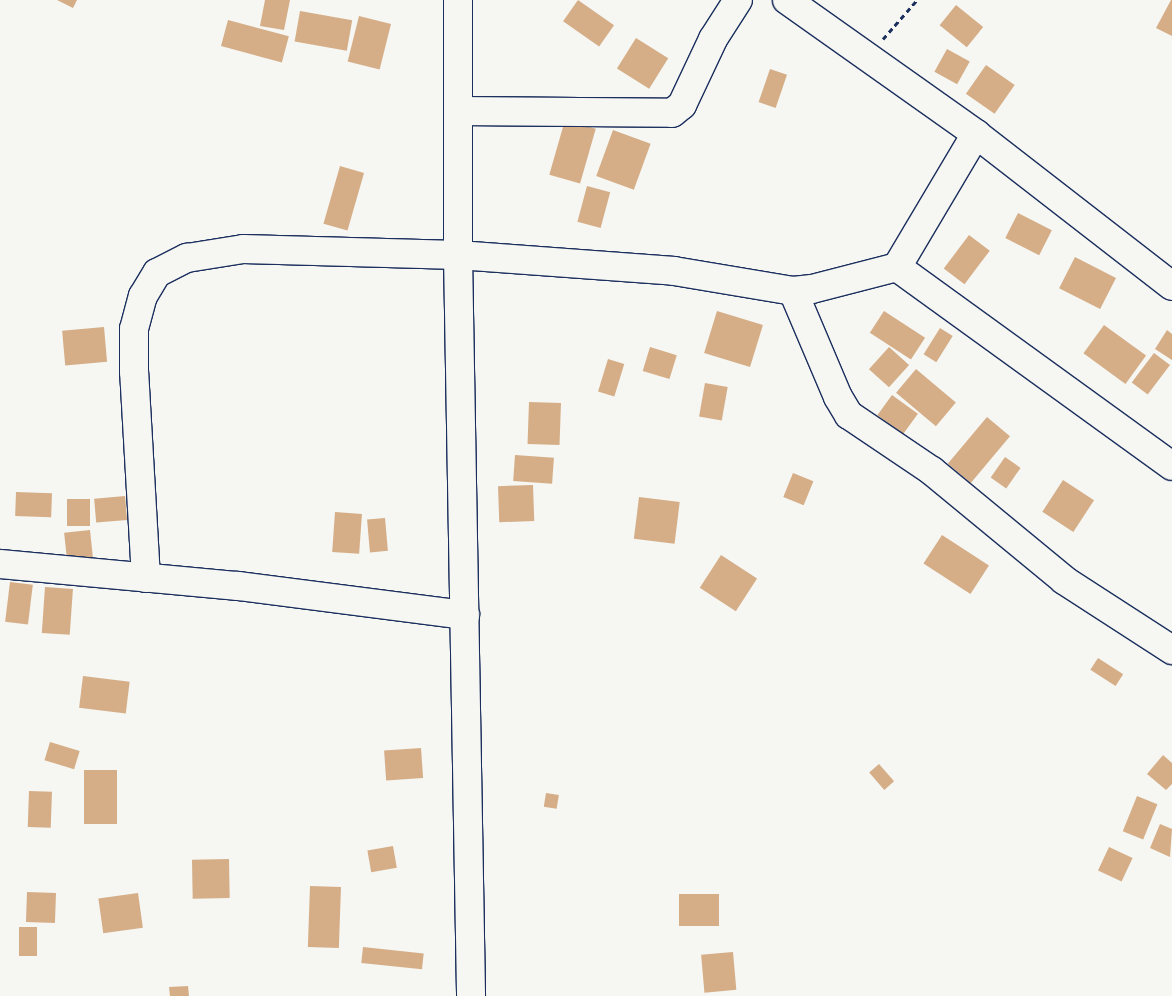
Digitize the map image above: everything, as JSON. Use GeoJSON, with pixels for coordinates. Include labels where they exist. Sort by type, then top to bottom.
{"type":"FeatureCollection","features":[{"type":"Feature","properties":{"kind":"street"},"geometry":{"type":"LineString","coordinates":[[458,0],[458,255],[471,996]]}},
{"type":"Feature","properties":{"kind":"street"},"geometry":{"type":"LineString","coordinates":[[458,111],[672,114],[682,105],[713,39],[738,0]]}},
{"type":"Feature","properties":{"kind":"street"},"geometry":{"type":"LineString","coordinates":[[788,0],[976,134],[1172,286]]}},
{"type":"Feature","properties":{"kind":"street"},"geometry":{"type":"LineString","coordinates":[[146,578],[136,449],[134,329],[143,296],[157,273],[187,258],[243,249],[458,255],[674,271],[793,291],[812,289],[897,267],[976,134]]}},
{"type":"Feature","properties":{"kind":"street"},"geometry":{"type":"LineString","coordinates":[[897,267],[1172,466]]}},
{"type":"Feature","properties":{"kind":"street"},"geometry":{"type":"LineString","coordinates":[[793,291],[838,396],[849,415],[926,467],[1064,580],[1172,650]]}},
{"type":"Feature","properties":{"kind":"street"},"geometry":{"type":"LineString","coordinates":[[0,564],[230,585],[465,615]]}},
{"type":"Feature","properties":{"kind":"path"},"geometry":{"type":"LineString","coordinates":[[867,56],[917,0]]}},
{"type":"Feature","properties":{"kind":"building"},"geometry":{"type":"Polygon","coordinates":[[[57,0],[77,0],[73,8],[57,0]]]}},
{"type":"Feature","properties":{"kind":"building"},"geometry":{"type":"Polygon","coordinates":[[[265,0],[290,0],[284,30],[260,26],[265,0]]]}},
{"type":"Feature","properties":{"kind":"building"},"geometry":{"type":"Polygon","coordinates":[[[578,0],[614,25],[599,47],[563,21],[578,0]]]}},
{"type":"Feature","properties":{"kind":"building"},"geometry":{"type":"Polygon","coordinates":[[[1172,0],[1172,36],[1156,28],[1172,0]]]}},
{"type":"Feature","properties":{"kind":"building"},"geometry":{"type":"Polygon","coordinates":[[[956,5],[983,27],[967,47],[940,25],[956,5]]]}},
{"type":"Feature","properties":{"kind":"building"},"geometry":{"type":"Polygon","coordinates":[[[300,11],[352,20],[347,51],[295,42],[300,11]]]}},
{"type":"Feature","properties":{"kind":"building"},"geometry":{"type":"Polygon","coordinates":[[[359,16],[391,24],[380,70],[348,62],[359,16]]]}},
{"type":"Feature","properties":{"kind":"building"},"geometry":{"type":"Polygon","coordinates":[[[228,20],[289,36],[282,62],[221,46],[228,20]]]}},
{"type":"Feature","properties":{"kind":"building"},"geometry":{"type":"Polygon","coordinates":[[[636,38],[668,58],[649,89],[617,69],[636,38]]]}},
{"type":"Feature","properties":{"kind":"building"},"geometry":{"type":"Polygon","coordinates":[[[947,49],[970,62],[957,84],[934,72],[947,49]]]}},
{"type":"Feature","properties":{"kind":"building"},"geometry":{"type":"Polygon","coordinates":[[[986,65],[1015,85],[995,114],[966,94],[986,65]]]}},
{"type":"Feature","properties":{"kind":"building"},"geometry":{"type":"Polygon","coordinates":[[[770,69],[787,75],[776,108],[759,102],[770,69]]]}},
{"type":"Feature","properties":{"kind":"building"},"geometry":{"type":"Polygon","coordinates":[[[565,120],[596,129],[580,184],[549,175],[565,120]]]}},
{"type":"Feature","properties":{"kind":"building"},"geometry":{"type":"Polygon","coordinates":[[[613,130],[651,144],[634,190],[596,176],[613,130]]]}},
{"type":"Feature","properties":{"kind":"building"},"geometry":{"type":"Polygon","coordinates":[[[340,166],[364,173],[347,231],[323,224],[340,166]]]}},
{"type":"Feature","properties":{"kind":"building"},"geometry":{"type":"Polygon","coordinates":[[[587,186],[610,192],[601,228],[577,222],[587,186]]]}},
{"type":"Feature","properties":{"kind":"building"},"geometry":{"type":"Polygon","coordinates":[[[1018,213],[1052,230],[1039,255],[1005,238],[1018,213]]]}},
{"type":"Feature","properties":{"kind":"building"},"geometry":{"type":"Polygon","coordinates":[[[969,235],[990,251],[964,284],[944,269],[969,235]]]}},
{"type":"Feature","properties":{"kind":"building"},"geometry":{"type":"Polygon","coordinates":[[[1075,257],[1116,278],[1100,309],[1059,288],[1075,257]]]}},
{"type":"Feature","properties":{"kind":"building"},"geometry":{"type":"Polygon","coordinates":[[[717,311],[763,325],[750,367],[704,353],[717,311]]]}},
{"type":"Feature","properties":{"kind":"building"},"geometry":{"type":"Polygon","coordinates":[[[884,311],[925,338],[911,359],[870,333],[884,311]]]}},
{"type":"Feature","properties":{"kind":"building"},"geometry":{"type":"Polygon","coordinates":[[[1104,325],[1146,356],[1125,384],[1083,353],[1104,325]]]}},
{"type":"Feature","properties":{"kind":"building"},"geometry":{"type":"Polygon","coordinates":[[[104,327],[107,362],[65,366],[62,331],[104,327]]]}},
{"type":"Feature","properties":{"kind":"building"},"geometry":{"type":"Polygon","coordinates":[[[940,328],[953,336],[936,362],[924,354],[940,328]]]}},
{"type":"Feature","properties":{"kind":"building"},"geometry":{"type":"Polygon","coordinates":[[[1167,330],[1172,334],[1172,360],[1155,349],[1167,330]]]}},
{"type":"Feature","properties":{"kind":"building"},"geometry":{"type":"Polygon","coordinates":[[[650,347],[677,355],[669,379],[643,371],[650,347]]]}},
{"type":"Feature","properties":{"kind":"building"},"geometry":{"type":"Polygon","coordinates":[[[889,347],[909,365],[889,387],[869,369],[889,347]]]}},
{"type":"Feature","properties":{"kind":"building"},"geometry":{"type":"Polygon","coordinates":[[[1154,353],[1170,365],[1148,395],[1132,383],[1154,353]]]}},
{"type":"Feature","properties":{"kind":"building"},"geometry":{"type":"Polygon","coordinates":[[[608,359],[624,364],[614,396],[598,392],[608,359]]]}},
{"type":"Feature","properties":{"kind":"building"},"geometry":{"type":"Polygon","coordinates":[[[916,369],[956,402],[936,426],[896,393],[916,369]]]}},
{"type":"Feature","properties":{"kind":"building"},"geometry":{"type":"Polygon","coordinates":[[[705,383],[728,387],[722,420],[699,416],[705,383]]]}},
{"type":"Feature","properties":{"kind":"building"},"geometry":{"type":"Polygon","coordinates":[[[892,395],[918,414],[903,434],[877,415],[892,395]]]}},
{"type":"Feature","properties":{"kind":"building"},"geometry":{"type":"Polygon","coordinates":[[[529,402],[561,403],[560,445],[528,444],[529,402]]]}},
{"type":"Feature","properties":{"kind":"building"},"geometry":{"type":"Polygon","coordinates":[[[987,417],[1010,436],[971,483],[948,464],[987,417]]]}},
{"type":"Feature","properties":{"kind":"building"},"geometry":{"type":"Polygon","coordinates":[[[515,455],[554,458],[552,484],[513,481],[515,455]]]}},
{"type":"Feature","properties":{"kind":"building"},"geometry":{"type":"Polygon","coordinates":[[[1005,457],[1021,468],[1006,488],[991,477],[1005,457]]]}},
{"type":"Feature","properties":{"kind":"building"},"geometry":{"type":"Polygon","coordinates":[[[793,473],[813,481],[804,505],[783,497],[793,473]]]}},
{"type":"Feature","properties":{"kind":"building"},"geometry":{"type":"Polygon","coordinates":[[[1063,480],[1094,500],[1073,532],[1042,512],[1063,480]]]}},
{"type":"Feature","properties":{"kind":"building"},"geometry":{"type":"Polygon","coordinates":[[[533,485],[534,521],[499,522],[498,486],[533,485]]]}},
{"type":"Feature","properties":{"kind":"building"},"geometry":{"type":"Polygon","coordinates":[[[16,492],[52,493],[51,517],[15,516],[16,492]]]}},
{"type":"Feature","properties":{"kind":"building"},"geometry":{"type":"Polygon","coordinates":[[[125,496],[127,520],[96,523],[94,499],[125,496]]]}},
{"type":"Feature","properties":{"kind":"building"},"geometry":{"type":"Polygon","coordinates":[[[639,497],[680,502],[675,544],[634,539],[639,497]]]}},
{"type":"Feature","properties":{"kind":"building"},"geometry":{"type":"Polygon","coordinates":[[[67,499],[90,499],[90,526],[67,526],[67,499]]]}},
{"type":"Feature","properties":{"kind":"building"},"geometry":{"type":"Polygon","coordinates":[[[335,512],[362,514],[359,554],[332,552],[335,512]]]}},
{"type":"Feature","properties":{"kind":"building"},"geometry":{"type":"Polygon","coordinates":[[[385,518],[388,551],[370,552],[367,520],[385,518]]]}},
{"type":"Feature","properties":{"kind":"building"},"geometry":{"type":"Polygon","coordinates":[[[90,530],[93,560],[67,563],[64,533],[90,530]]]}},
{"type":"Feature","properties":{"kind":"building"},"geometry":{"type":"Polygon","coordinates":[[[942,535],[989,565],[970,594],[923,564],[942,535]]]}},
{"type":"Feature","properties":{"kind":"building"},"geometry":{"type":"Polygon","coordinates":[[[721,555],[757,578],[736,611],[700,588],[721,555]]]}},
{"type":"Feature","properties":{"kind":"building"},"geometry":{"type":"Polygon","coordinates":[[[10,582],[33,585],[28,625],[5,622],[10,582]]]}},
{"type":"Feature","properties":{"kind":"building"},"geometry":{"type":"Polygon","coordinates":[[[45,587],[73,589],[70,635],[42,633],[45,587]]]}},
{"type":"Feature","properties":{"kind":"building"},"geometry":{"type":"Polygon","coordinates":[[[1098,658],[1123,674],[1116,686],[1090,670],[1098,658]]]}},
{"type":"Feature","properties":{"kind":"building"},"geometry":{"type":"Polygon","coordinates":[[[83,676],[130,682],[126,713],[79,708],[83,676]]]}},
{"type":"Feature","properties":{"kind":"building"},"geometry":{"type":"Polygon","coordinates":[[[50,742],[80,751],[74,769],[44,760],[50,742]]]}},
{"type":"Feature","properties":{"kind":"building"},"geometry":{"type":"Polygon","coordinates":[[[421,748],[423,778],[386,781],[384,751],[421,748]]]}},
{"type":"Feature","properties":{"kind":"building"},"geometry":{"type":"Polygon","coordinates":[[[1163,755],[1172,763],[1172,784],[1166,790],[1147,774],[1163,755]]]}},
{"type":"Feature","properties":{"kind":"building"},"geometry":{"type":"Polygon","coordinates":[[[879,764],[894,781],[884,790],[869,773],[879,764]]]}},
{"type":"Feature","properties":{"kind":"building"},"geometry":{"type":"Polygon","coordinates":[[[84,770],[117,770],[117,824],[84,824],[84,770]]]}},
{"type":"Feature","properties":{"kind":"building"},"geometry":{"type":"Polygon","coordinates":[[[29,791],[52,792],[51,828],[28,827],[29,791]]]}},
{"type":"Feature","properties":{"kind":"building"},"geometry":{"type":"Polygon","coordinates":[[[546,793],[559,795],[557,809],[544,807],[546,793]]]}},
{"type":"Feature","properties":{"kind":"building"},"geometry":{"type":"Polygon","coordinates":[[[1137,796],[1157,804],[1143,839],[1123,831],[1137,796]]]}},
{"type":"Feature","properties":{"kind":"building"},"geometry":{"type":"Polygon","coordinates":[[[1160,824],[1172,829],[1170,857],[1150,848],[1160,824]]]}},
{"type":"Feature","properties":{"kind":"building"},"geometry":{"type":"Polygon","coordinates":[[[393,846],[397,868],[371,872],[367,851],[393,846]]]}},
{"type":"Feature","properties":{"kind":"building"},"geometry":{"type":"Polygon","coordinates":[[[1109,847],[1133,858],[1122,882],[1098,871],[1109,847]]]}},
{"type":"Feature","properties":{"kind":"building"},"geometry":{"type":"Polygon","coordinates":[[[229,859],[230,898],[193,899],[192,860],[229,859]]]}},
{"type":"Feature","properties":{"kind":"building"},"geometry":{"type":"Polygon","coordinates":[[[310,886],[341,887],[339,948],[308,947],[310,886]]]}},
{"type":"Feature","properties":{"kind":"building"},"geometry":{"type":"Polygon","coordinates":[[[27,892],[56,893],[55,923],[26,922],[27,892]]]}},
{"type":"Feature","properties":{"kind":"building"},"geometry":{"type":"Polygon","coordinates":[[[138,893],[143,928],[103,933],[98,899],[138,893]]]}},
{"type":"Feature","properties":{"kind":"building"},"geometry":{"type":"Polygon","coordinates":[[[679,894],[719,894],[719,926],[679,926],[679,894]]]}},
{"type":"Feature","properties":{"kind":"building"},"geometry":{"type":"Polygon","coordinates":[[[19,927],[37,927],[37,956],[19,956],[19,927]]]}},
{"type":"Feature","properties":{"kind":"building"},"geometry":{"type":"Polygon","coordinates":[[[363,947],[424,953],[422,969],[361,963],[363,947]]]}},
{"type":"Feature","properties":{"kind":"building"},"geometry":{"type":"Polygon","coordinates":[[[733,952],[736,990],[704,993],[701,955],[733,952]]]}},
{"type":"Feature","properties":{"kind":"building"},"geometry":{"type":"Polygon","coordinates":[[[188,986],[189,996],[170,996],[169,987],[188,986]]]}}]}
